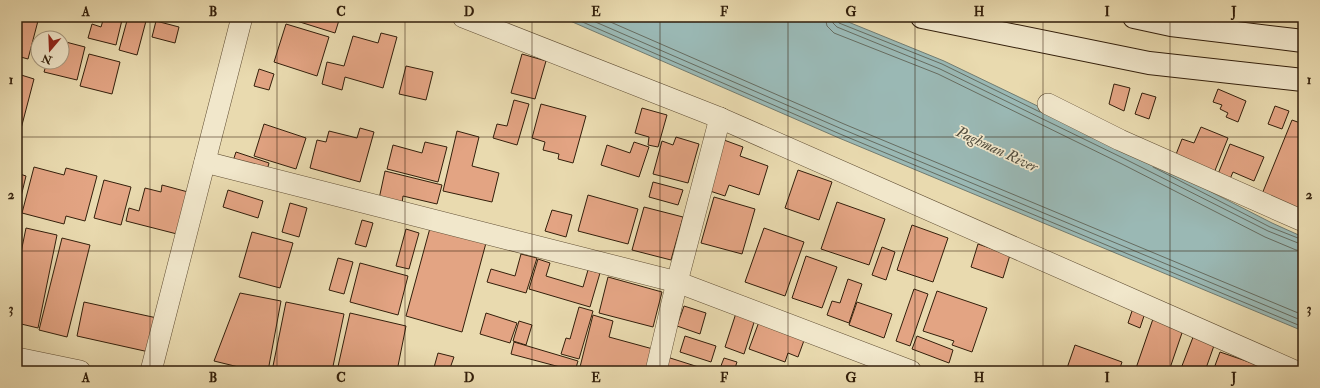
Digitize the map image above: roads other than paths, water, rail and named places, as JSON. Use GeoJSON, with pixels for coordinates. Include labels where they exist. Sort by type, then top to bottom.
{"type":"FeatureCollection","features":[{"type":"Feature","properties":{"kind":"main road"},"geometry":{"type":"LineString","coordinates":[[922,17],[1149,63],[1303,80]]}},
{"type":"Feature","properties":{"kind":"main road"},"geometry":{"type":"LineString","coordinates":[[1134,17],[1172,25],[1303,41]]}},
{"type":"Feature","properties":{"kind":"street"},"geometry":{"type":"LineString","coordinates":[[151,371],[242,17]]}},
{"type":"Feature","properties":{"kind":"street"},"geometry":{"type":"LineString","coordinates":[[463,17],[720,118],[1295,371]]}},
{"type":"Feature","properties":{"kind":"street"},"geometry":{"type":"LineString","coordinates":[[1048,104],[1120,140],[1303,221]]}},
{"type":"Feature","properties":{"kind":"street"},"geometry":{"type":"LineString","coordinates":[[656,371],[677,282],[720,118]]}},
{"type":"Feature","properties":{"kind":"street"},"geometry":{"type":"LineString","coordinates":[[205,162],[677,282],[912,371]]}},
{"type":"Feature","properties":{"kind":"street"},"geometry":{"type":"LineString","coordinates":[[17,358],[80,371]]}},
{"type":"Feature","properties":{"kind":"water","name":"Paghman River"},"geometry":{"type":"Polygon","coordinates":[[[561,17],[836,17],[944,61],[1129,150],[1272,223],[1303,237],[1303,331],[839,138],[561,17]]]}}]}
